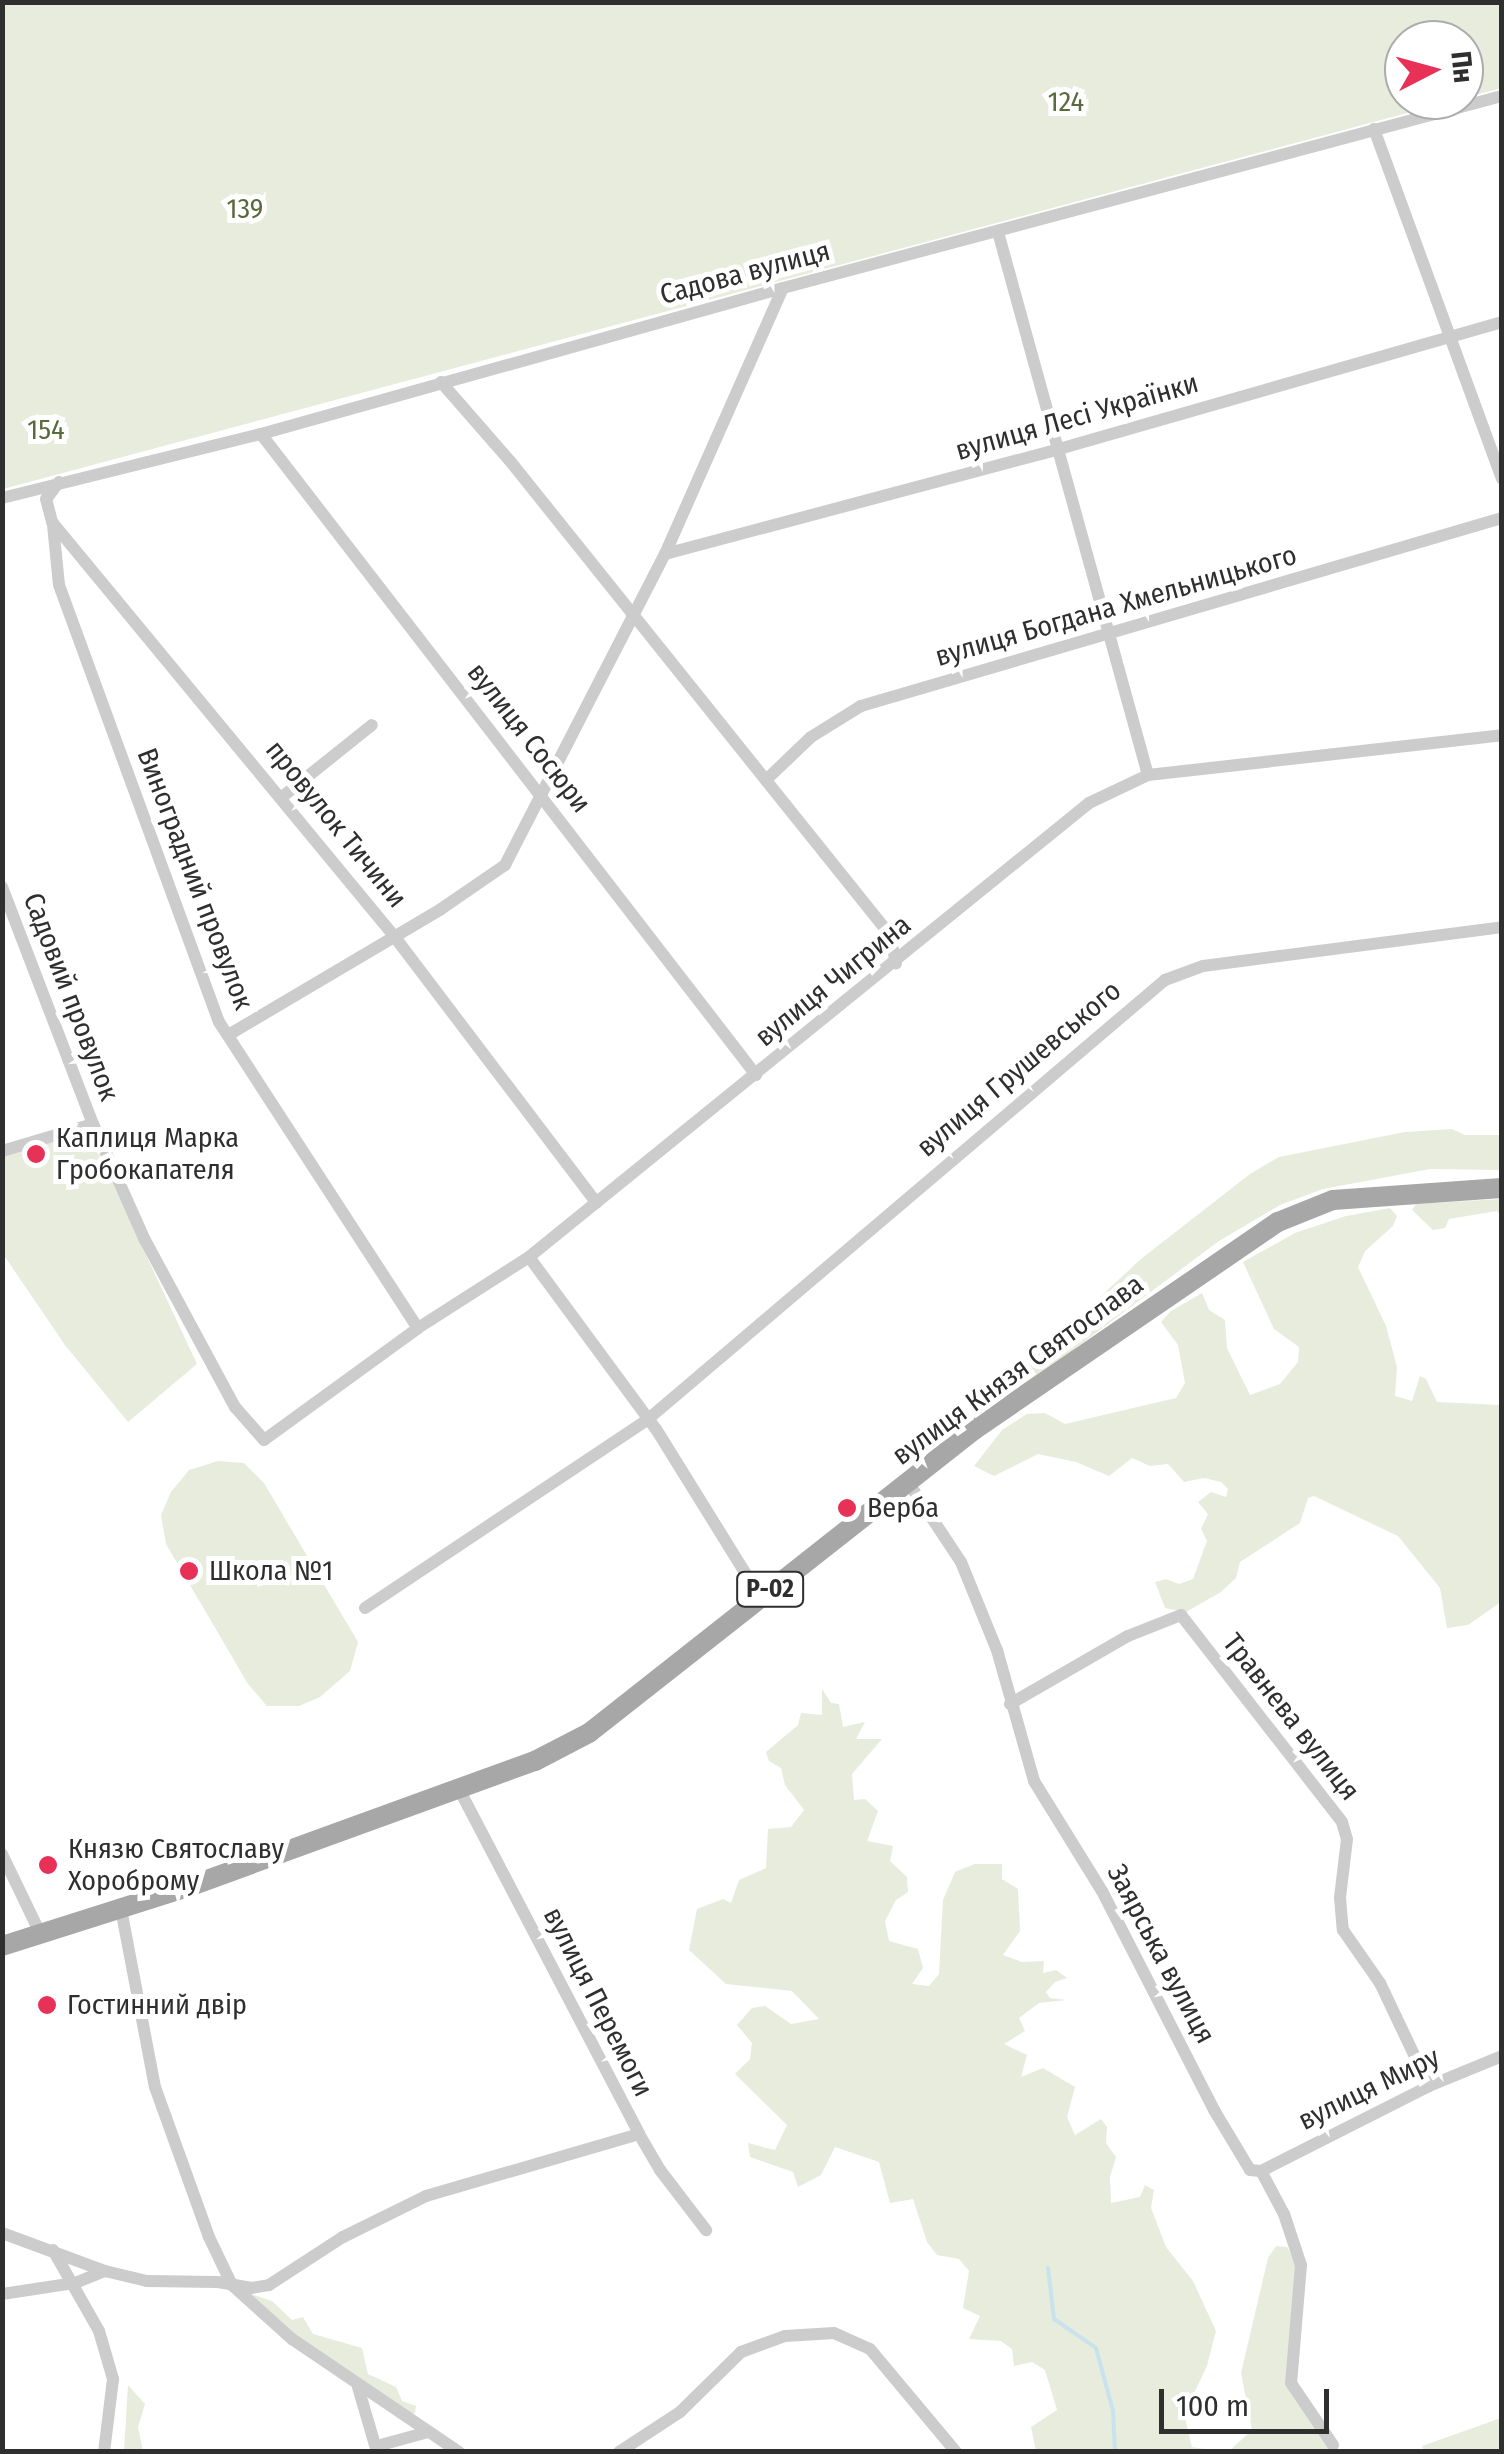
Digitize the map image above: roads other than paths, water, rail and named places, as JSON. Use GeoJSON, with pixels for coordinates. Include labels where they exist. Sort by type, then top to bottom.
{"type":"FeatureCollection","features":[{"type":"Feature","properties":{"kind":"main road","name":"вулиця Князя Святослава"},"geometry":{"type":"LineString","coordinates":[[2,1946],[122,1908],[534,1761],[589,1733],[974,1430],[1278,1222],[1333,1200],[1502,1188]]}},
{"type":"Feature","properties":{"kind":"street","name":"Садова вулиця"},"geometry":{"type":"LineString","coordinates":[[2,498],[261,434],[783,288],[1502,96]]}},
{"type":"Feature","properties":{"kind":"street"},"geometry":{"type":"LineString","coordinates":[[1374,129],[1502,478]]}},
{"type":"Feature","properties":{"kind":"street"},"geometry":{"type":"LineString","coordinates":[[998,232],[1148,775]]}},
{"type":"Feature","properties":{"kind":"street"},"geometry":{"type":"LineString","coordinates":[[230,1034],[506,865],[665,554],[783,288]]}},
{"type":"Feature","properties":{"kind":"street","name":"вулиця Лесі Українки"},"geometry":{"type":"LineString","coordinates":[[665,554],[1059,449],[1502,322]]}},
{"type":"Feature","properties":{"kind":"street"},"geometry":{"type":"LineString","coordinates":[[441,382],[890,935],[896,963]]}},
{"type":"Feature","properties":{"kind":"street","name":"вулиця Сосюри"},"geometry":{"type":"LineString","coordinates":[[261,434],[756,1075]]}},
{"type":"Feature","properties":{"kind":"street"},"geometry":{"type":"LineString","coordinates":[[52,522],[46,499],[59,482]]}},
{"type":"Feature","properties":{"kind":"street","name":"вулиця Богдана Хмельницького"},"geometry":{"type":"LineString","coordinates":[[766,780],[811,737],[861,706],[1502,518]]}},
{"type":"Feature","properties":{"kind":"street","name":"провулок Тичини"},"geometry":{"type":"LineString","coordinates":[[52,522],[394,936],[597,1204]]}},
{"type":"Feature","properties":{"kind":"street","name":"Виноградний провулок"},"geometry":{"type":"LineString","coordinates":[[52,522],[59,585],[219,1022],[418,1328]]}},
{"type":"Feature","properties":{"kind":"street"},"geometry":{"type":"LineString","coordinates":[[282,797],[372,726]]}},
{"type":"Feature","properties":{"kind":"street","name":"вулиця Чигрина"},"geometry":{"type":"LineString","coordinates":[[264,1440],[418,1328],[530,1257],[1089,804],[1148,775],[1502,735]]}},
{"type":"Feature","properties":{"kind":"street","name":"Садовий провулок"},"geometry":{"type":"LineString","coordinates":[[2,887],[92,1124],[235,1407],[264,1440]]}},
{"type":"Feature","properties":{"kind":"street","name":"вулиця Грушевського"},"geometry":{"type":"LineString","coordinates":[[365,1608],[647,1420],[1165,980],[1202,966],[1502,926]]}},
{"type":"Feature","properties":{"kind":"street"},"geometry":{"type":"LineString","coordinates":[[2,1150],[92,1124]]}},
{"type":"Feature","properties":{"kind":"street"},"geometry":{"type":"LineString","coordinates":[[530,1257],[647,1420],[760,1597]]}},
{"type":"Feature","properties":{"kind":"street","name":"Заярська вулиця"},"geometry":{"type":"LineString","coordinates":[[908,1482],[960,1562],[997,1650],[1034,1781],[1102,1891],[1214,2110],[1250,2170],[1260,2171],[1284,2214],[1302,2264],[1292,2383],[1333,2445]]}},
{"type":"Feature","properties":{"kind":"street","name":"Травнева вулиця"},"geometry":{"type":"LineString","coordinates":[[1010,1704],[1128,1636],[1181,1616],[1342,1822],[1347,1840],[1340,1898],[1343,1930],[1380,1983],[1428,2086]]}},
{"type":"Feature","properties":{"kind":"street","name":"вулиця Перемоги"},"geometry":{"type":"LineString","coordinates":[[460,1789],[638,2134],[706,2230]]}},
{"type":"Feature","properties":{"kind":"street"},"geometry":{"type":"LineString","coordinates":[[2,1854],[41,1936]]}},
{"type":"Feature","properties":{"kind":"street"},"geometry":{"type":"LineString","coordinates":[[122,1908],[135,2000],[155,2087],[209,2237],[232,2284],[279,2328],[459,2452]]}},
{"type":"Feature","properties":{"kind":"street","name":"вулиця Миру"},"geometry":{"type":"LineString","coordinates":[[1260,2171],[1428,2086],[1502,2056]]}},
{"type":"Feature","properties":{"kind":"street"},"geometry":{"type":"LineString","coordinates":[[2,2233],[148,2281],[269,2285],[343,2238],[458,2184],[638,2134]]}},
{"type":"Feature","properties":{"kind":"street"},"geometry":{"type":"LineString","coordinates":[[53,2250],[75,2283],[98,2331],[114,2379],[104,2452]]}},
{"type":"Feature","properties":{"kind":"street"},"geometry":{"type":"LineString","coordinates":[[2,2294],[75,2283],[105,2270]]}},
{"type":"Feature","properties":{"kind":"street"},"geometry":{"type":"LineString","coordinates":[[619,2452],[680,2412],[741,2352],[785,2336],[834,2333],[870,2349],[956,2452]]}},
{"type":"Feature","properties":{"kind":"street"},"geometry":{"type":"LineString","coordinates":[[358,2386],[377,2449],[428,2432]]}},
{"type":"Feature","properties":{"kind":"waterway"},"geometry":{"type":"LineString","coordinates":[[1048,2268],[1054,2319],[1096,2348],[1113,2411],[1115,2452]]}},
{"type":"Feature","properties":{"kind":"place","name":"Каплиця Марка Гробокапателя"},"geometry":{"type":"Point","coordinates":[36,1154]}},
{"type":"Feature","properties":{"kind":"place","name":"Верба"},"geometry":{"type":"Point","coordinates":[847,1508]}},
{"type":"Feature","properties":{"kind":"place","name":"Школа №1"},"geometry":{"type":"Point","coordinates":[189,1571]}},
{"type":"Feature","properties":{"kind":"place","name":"Князю Святославу Хороброму"},"geometry":{"type":"Point","coordinates":[48,1865]}},
{"type":"Feature","properties":{"kind":"place","name":"Гостинний двір"},"geometry":{"type":"Point","coordinates":[47,2005]}},
{"type":"Feature","properties":{"kind":"park label","name":"124"},"geometry":{"type":"Point","coordinates":[1066,102]}},
{"type":"Feature","properties":{"kind":"park label","name":"139"},"geometry":{"type":"Point","coordinates":[245,209]}},
{"type":"Feature","properties":{"kind":"park label","name":"154"},"geometry":{"type":"Point","coordinates":[46,430]}}]}
